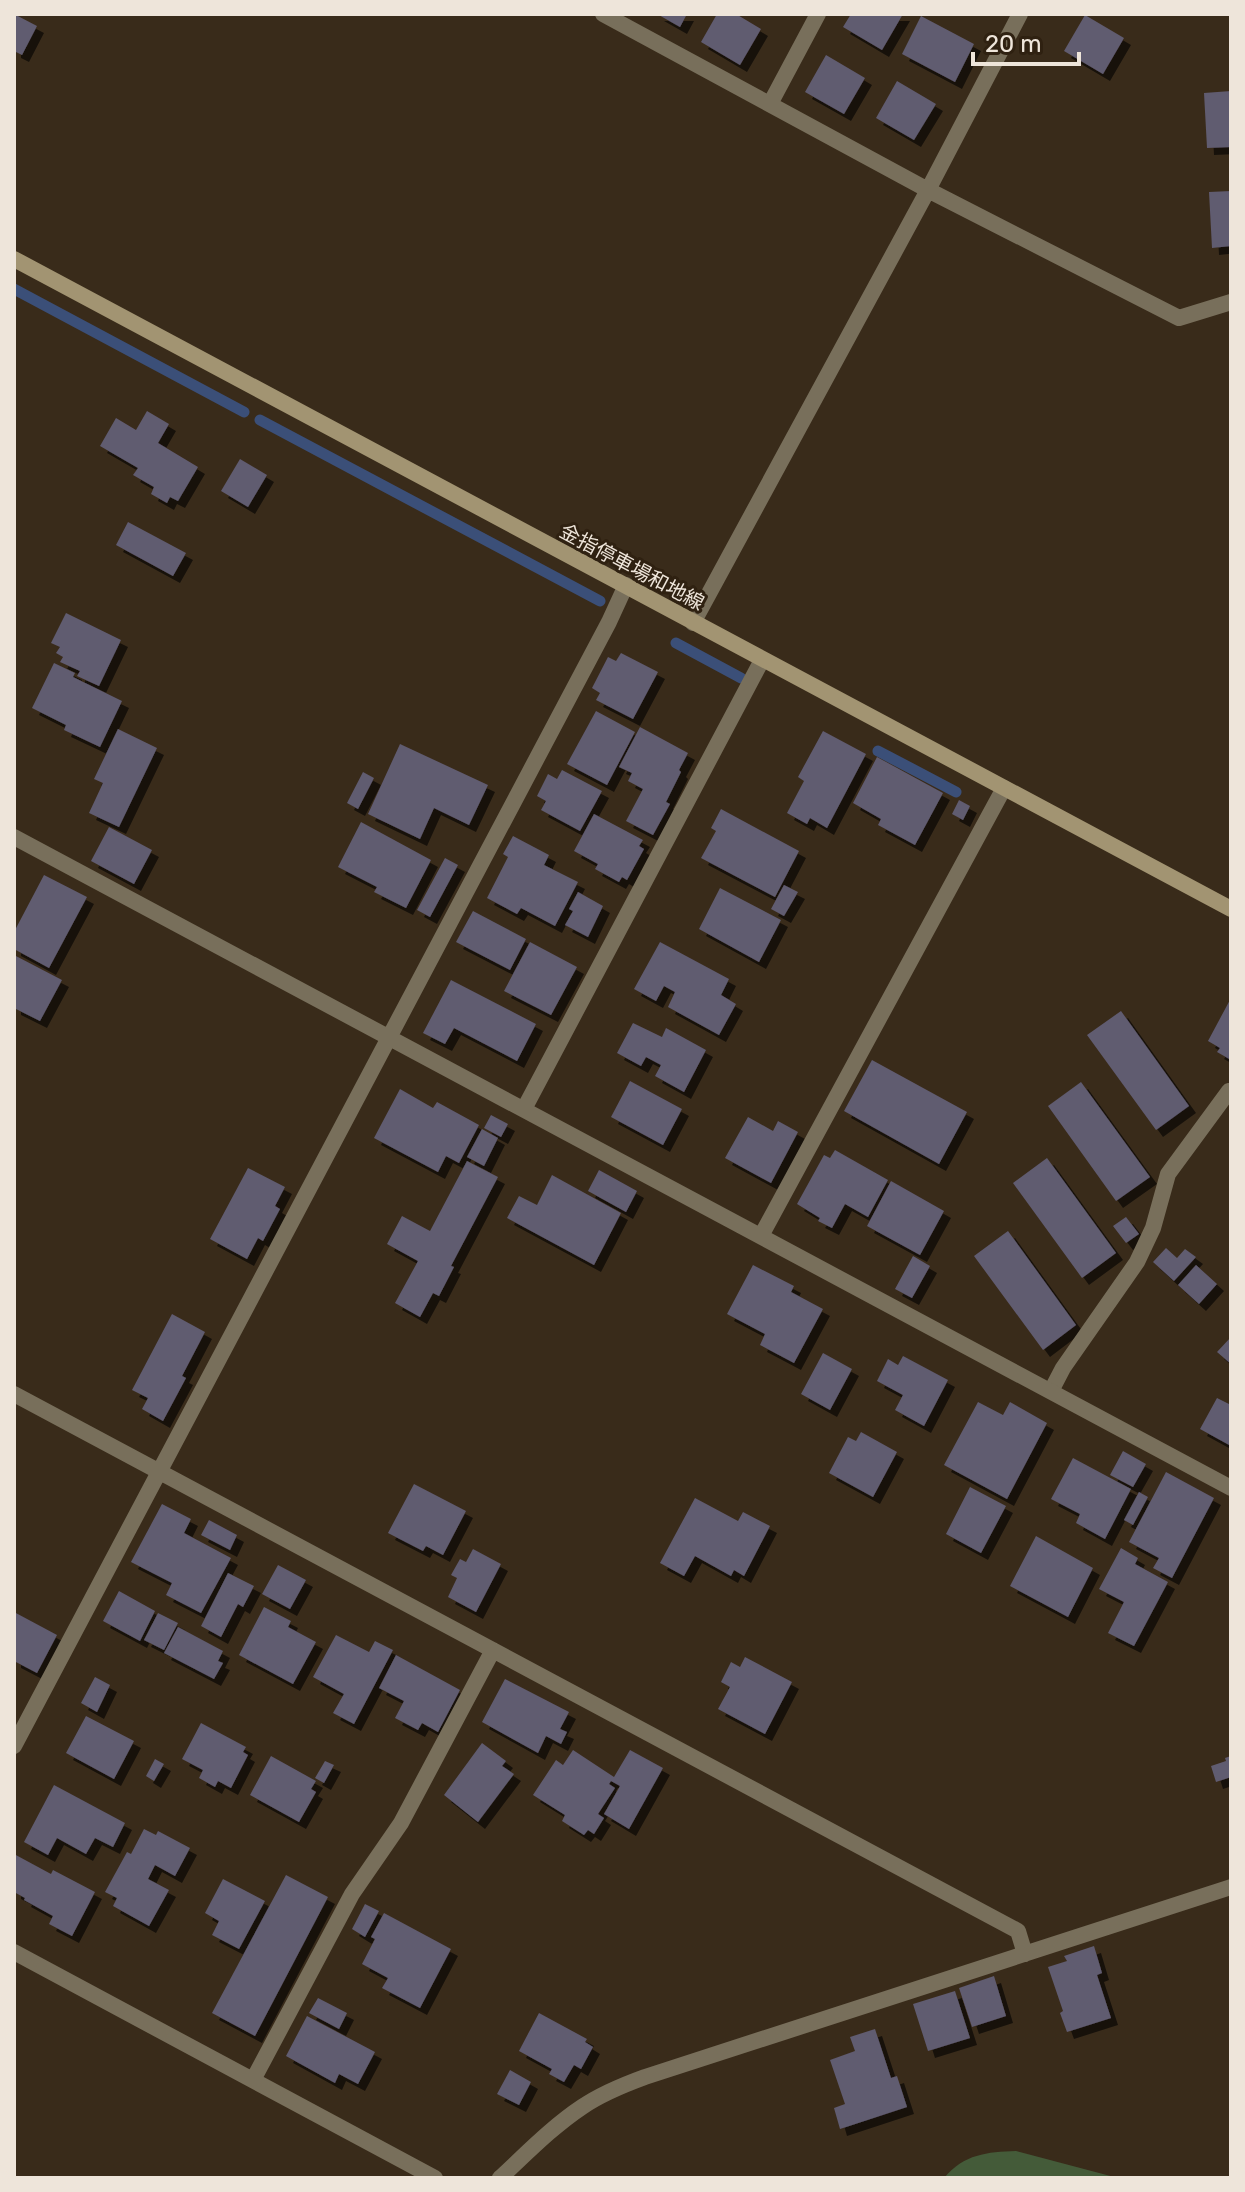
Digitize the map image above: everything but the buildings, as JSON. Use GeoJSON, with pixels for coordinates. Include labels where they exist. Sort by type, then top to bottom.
{"type":"FeatureCollection","features":[{"type":"Feature","properties":{"kind":"main road","name":"金指停車場和地線"},"geometry":{"type":"LineString","coordinates":[[14,259],[1231,909]]}},
{"type":"Feature","properties":{"kind":"street"},"geometry":{"type":"LineString","coordinates":[[770,104],[818,14]]}},
{"type":"Feature","properties":{"kind":"street"},"geometry":{"type":"LineString","coordinates":[[693,623],[1020,14]]}},
{"type":"Feature","properties":{"kind":"street"},"geometry":{"type":"LineString","coordinates":[[612,16],[928,190],[1179,318],[1231,302]]}},
{"type":"Feature","properties":{"kind":"street"},"geometry":{"type":"LineString","coordinates":[[14,1746],[626,585]]}},
{"type":"Feature","properties":{"kind":"street"},"geometry":{"type":"LineString","coordinates":[[524,1109],[762,660]]}},
{"type":"Feature","properties":{"kind":"street"},"geometry":{"type":"LineString","coordinates":[[761,1236],[1004,788]]}},
{"type":"Feature","properties":{"kind":"street"},"geometry":{"type":"LineString","coordinates":[[14,837],[1231,1488]]}},
{"type":"Feature","properties":{"kind":"street"},"geometry":{"type":"LineString","coordinates":[[1051,1391],[1063,1368],[1137,1262],[1153,1228],[1168,1174],[1229,1091]]}},
{"type":"Feature","properties":{"kind":"street"},"geometry":{"type":"LineString","coordinates":[[14,1394],[1018,1931],[1025,1954]]}},
{"type":"Feature","properties":{"kind":"street"},"geometry":{"type":"LineString","coordinates":[[253,2080],[352,1894],[401,1823],[493,1650]]}},
{"type":"Feature","properties":{"kind":"street"},"geometry":{"type":"LineString","coordinates":[[500,2178],[581,2107],[612,2090],[1231,1887]]}},
{"type":"Feature","properties":{"kind":"street"},"geometry":{"type":"LineString","coordinates":[[14,1952],[435,2178]]}},
{"type":"Feature","properties":{"kind":"green space"},"geometry":{"type":"Polygon","coordinates":[[[1016,2151],[1118,2178],[944,2178],[968,2159],[995,2152],[1016,2151]]]}},
{"type":"Feature","properties":{"kind":"waterway"},"geometry":{"type":"LineString","coordinates":[[14,289],[244,412]]}},
{"type":"Feature","properties":{"kind":"waterway"},"geometry":{"type":"LineString","coordinates":[[260,420],[600,601]]}},
{"type":"Feature","properties":{"kind":"waterway"},"geometry":{"type":"LineString","coordinates":[[676,643],[741,678]]}},
{"type":"Feature","properties":{"kind":"waterway"},"geometry":{"type":"LineString","coordinates":[[878,751],[956,792]]}}]}
